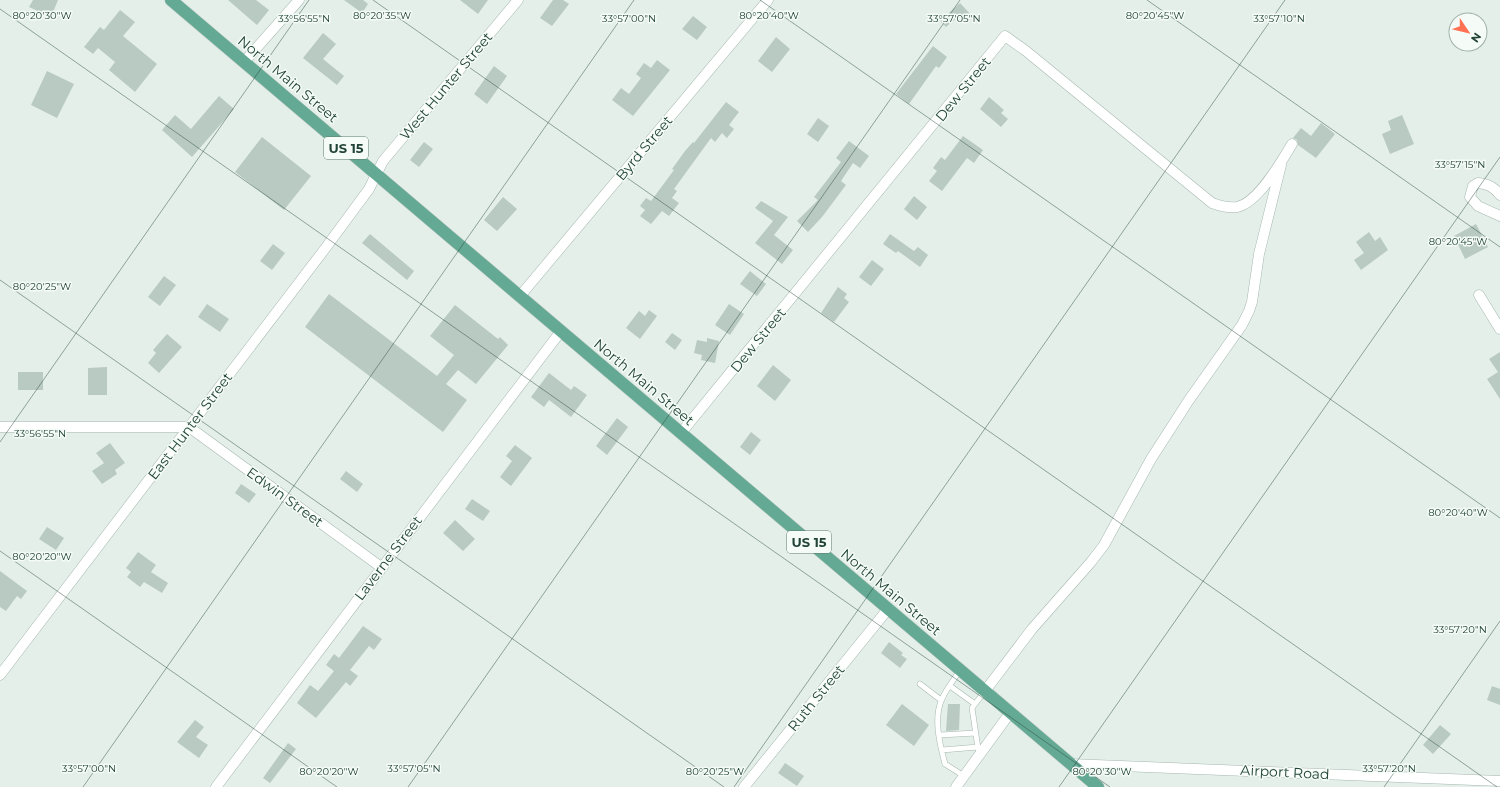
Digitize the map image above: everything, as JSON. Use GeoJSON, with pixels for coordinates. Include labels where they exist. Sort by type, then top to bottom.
{"type":"FeatureCollection","features":[{"type":"Feature","properties":{"kind":"main road","name":"North Main Street"},"geometry":{"type":"LineString","coordinates":[[172,0],[1098,787]]}},
{"type":"Feature","properties":{"kind":"street"},"geometry":{"type":"LineString","coordinates":[[244,62],[299,0]]}},
{"type":"Feature","properties":{"kind":"street","name":"West Hunter Street"},"geometry":{"type":"LineString","coordinates":[[377,174],[384,161],[518,0]]}},
{"type":"Feature","properties":{"kind":"street","name":"Byrd Street"},"geometry":{"type":"LineString","coordinates":[[520,296],[768,0]]}},
{"type":"Feature","properties":{"kind":"street","name":"Dew Street"},"geometry":{"type":"LineString","coordinates":[[681,433],[1005,36],[1026,51],[1212,202],[1222,207],[1236,207],[1251,199],[1282,160],[1292,144]]}},
{"type":"Feature","properties":{"kind":"street"},"geometry":{"type":"LineString","coordinates":[[985,691],[1032,629],[1104,545],[1150,459],[1189,400],[1242,325],[1252,302],[1259,254],[1282,160]]}},
{"type":"Feature","properties":{"kind":"street","name":"East Hunter Street"},"geometry":{"type":"LineString","coordinates":[[0,675],[333,238],[369,189],[377,174]]}},
{"type":"Feature","properties":{"kind":"street"},"geometry":{"type":"LineString","coordinates":[[1500,195],[1497,190],[1489,185],[1478,183],[1474,186],[1470,197],[1478,206],[1500,216]]}},
{"type":"Feature","properties":{"kind":"street"},"geometry":{"type":"LineString","coordinates":[[1479,294],[1500,329]]}},
{"type":"Feature","properties":{"kind":"street","name":"Laverne Street"},"geometry":{"type":"LineString","coordinates":[[216,787],[561,331]]}},
{"type":"Feature","properties":{"kind":"street"},"geometry":{"type":"LineString","coordinates":[[0,427],[189,427]]}},
{"type":"Feature","properties":{"kind":"street","name":"Edwin Street"},"geometry":{"type":"LineString","coordinates":[[189,427],[381,567]]}},
{"type":"Feature","properties":{"kind":"street","name":"Ruth Street"},"geometry":{"type":"LineString","coordinates":[[744,787],[888,609]]}},
{"type":"Feature","properties":{"kind":"street"},"geometry":{"type":"LineString","coordinates":[[956,787],[978,751],[1010,713]]}},
{"type":"Feature","properties":{"kind":"street","name":"Airport Road"},"geometry":{"type":"LineString","coordinates":[[1070,764],[1500,781]]}},
{"type":"Feature","properties":{"kind":"lane"},"geometry":{"type":"LineString","coordinates":[[960,670],[941,700],[938,713],[945,764],[964,776]]}},
{"type":"Feature","properties":{"kind":"lane"},"geometry":{"type":"LineString","coordinates":[[920,684],[941,700]]}},
{"type":"Feature","properties":{"kind":"lane"},"geometry":{"type":"LineString","coordinates":[[950,686],[975,704]]}},
{"type":"Feature","properties":{"kind":"lane"},"geometry":{"type":"LineString","coordinates":[[942,750],[978,751],[972,708],[985,691]]}},
{"type":"Feature","properties":{"kind":"lane"},"geometry":{"type":"LineString","coordinates":[[940,735],[976,734]]}},
{"type":"Feature","properties":{"kind":"building"},"geometry":{"type":"Polygon","coordinates":[[[33,0],[58,0],[51,17],[29,7],[33,0]]]}},
{"type":"Feature","properties":{"kind":"building"},"geometry":{"type":"Polygon","coordinates":[[[228,0],[256,0],[269,10],[257,25],[228,0]]]}},
{"type":"Feature","properties":{"kind":"building"},"geometry":{"type":"Polygon","coordinates":[[[344,0],[363,0],[368,4],[362,13],[344,0]]]}},
{"type":"Feature","properties":{"kind":"building"},"geometry":{"type":"Polygon","coordinates":[[[460,0],[488,0],[478,14],[460,0]]]}},
{"type":"Feature","properties":{"kind":"building"},"geometry":{"type":"Polygon","coordinates":[[[553,0],[563,0],[569,4],[552,26],[540,18],[553,0]]]}},
{"type":"Feature","properties":{"kind":"building"},"geometry":{"type":"Polygon","coordinates":[[[960,3],[973,17],[966,23],[959,16],[946,27],[940,21],[960,3]]]}},
{"type":"Feature","properties":{"kind":"building"},"geometry":{"type":"Polygon","coordinates":[[[120,10],[135,22],[123,36],[157,64],[135,92],[109,70],[115,62],[98,48],[93,54],[84,47],[100,27],[104,30],[120,10]]]}},
{"type":"Feature","properties":{"kind":"building"},"geometry":{"type":"Polygon","coordinates":[[[693,16],[707,27],[697,40],[682,29],[693,16]]]}},
{"type":"Feature","properties":{"kind":"building"},"geometry":{"type":"Polygon","coordinates":[[[323,33],[336,44],[323,59],[344,76],[337,85],[303,58],[323,33]]]}},
{"type":"Feature","properties":{"kind":"building"},"geometry":{"type":"Polygon","coordinates":[[[776,37],[790,49],[772,72],[758,61],[776,37]]]}},
{"type":"Feature","properties":{"kind":"building"},"geometry":{"type":"Polygon","coordinates":[[[933,46],[947,57],[939,68],[936,66],[909,104],[896,94],[933,46]]]}},
{"type":"Feature","properties":{"kind":"building"},"geometry":{"type":"Polygon","coordinates":[[[657,60],[670,70],[633,116],[612,100],[621,88],[629,94],[641,78],[636,74],[644,63],[651,68],[657,60]]]}},
{"type":"Feature","properties":{"kind":"building"},"geometry":{"type":"Polygon","coordinates":[[[494,66],[507,76],[487,104],[474,94],[494,66]]]}},
{"type":"Feature","properties":{"kind":"building"},"geometry":{"type":"Polygon","coordinates":[[[47,71],[74,84],[57,118],[31,105],[47,71]]]}},
{"type":"Feature","properties":{"kind":"building"},"geometry":{"type":"Polygon","coordinates":[[[219,96],[234,109],[192,157],[162,130],[175,115],[191,129],[219,96]]]}},
{"type":"Feature","properties":{"kind":"building"},"geometry":{"type":"Polygon","coordinates":[[[989,97],[1004,110],[1001,113],[1008,119],[1001,127],[980,109],[989,97]]]}},
{"type":"Feature","properties":{"kind":"building"},"geometry":{"type":"Polygon","coordinates":[[[726,102],[739,112],[729,125],[734,129],[727,138],[722,133],[715,142],[711,138],[674,189],[677,191],[672,198],[679,203],[669,216],[662,211],[651,224],[640,216],[645,210],[640,206],[646,198],[651,201],[674,170],[672,169],[685,151],[693,142],[694,143],[726,102]]]}},
{"type":"Feature","properties":{"kind":"building"},"geometry":{"type":"Polygon","coordinates":[[[1402,115],[1414,144],[1390,154],[1382,134],[1391,130],[1388,121],[1402,115]]]}},
{"type":"Feature","properties":{"kind":"building"},"geometry":{"type":"Polygon","coordinates":[[[818,118],[829,126],[818,142],[807,134],[818,118]]]}},
{"type":"Feature","properties":{"kind":"building"},"geometry":{"type":"Polygon","coordinates":[[[1321,123],[1335,134],[1316,158],[1298,145],[1297,140],[1293,138],[1301,128],[1311,136],[1321,123]]]}},
{"type":"Feature","properties":{"kind":"building"},"geometry":{"type":"Polygon","coordinates":[[[963,136],[983,150],[974,163],[967,158],[942,191],[929,181],[937,171],[933,168],[941,157],[945,160],[963,136]]]}},
{"type":"Feature","properties":{"kind":"building"},"geometry":{"type":"Polygon","coordinates":[[[262,137],[311,176],[284,210],[235,172],[262,137]]]}},
{"type":"Feature","properties":{"kind":"building"},"geometry":{"type":"Polygon","coordinates":[[[849,141],[869,156],[860,168],[853,163],[841,181],[846,185],[822,217],[808,232],[797,221],[818,200],[814,197],[841,162],[836,158],[849,141]]]}},
{"type":"Feature","properties":{"kind":"building"},"geometry":{"type":"Polygon","coordinates":[[[424,142],[433,149],[419,167],[410,160],[424,142]]]}},
{"type":"Feature","properties":{"kind":"building"},"geometry":{"type":"Polygon","coordinates":[[[914,196],[927,207],[917,220],[904,209],[914,196]]]}},
{"type":"Feature","properties":{"kind":"building"},"geometry":{"type":"Polygon","coordinates":[[[503,197],[517,209],[497,231],[484,220],[503,197]]]}},
{"type":"Feature","properties":{"kind":"building"},"geometry":{"type":"Polygon","coordinates":[[[761,201],[788,217],[774,235],[793,250],[782,264],[755,243],[773,221],[755,208],[761,201]]]}},
{"type":"Feature","properties":{"kind":"building"},"geometry":{"type":"Polygon","coordinates":[[[1476,224],[1488,247],[1465,259],[1454,236],[1476,224]]]}},
{"type":"Feature","properties":{"kind":"building"},"geometry":{"type":"Polygon","coordinates":[[[1369,232],[1375,241],[1380,237],[1388,250],[1361,270],[1354,260],[1364,253],[1356,242],[1369,232]]]}},
{"type":"Feature","properties":{"kind":"building"},"geometry":{"type":"Polygon","coordinates":[[[370,234],[414,271],[407,280],[362,243],[370,234]]]}},
{"type":"Feature","properties":{"kind":"building"},"geometry":{"type":"Polygon","coordinates":[[[890,234],[914,251],[918,247],[928,255],[920,267],[898,251],[896,253],[883,244],[890,234]]]}},
{"type":"Feature","properties":{"kind":"building"},"geometry":{"type":"Polygon","coordinates":[[[273,244],[285,253],[272,270],[260,261],[273,244]]]}},
{"type":"Feature","properties":{"kind":"building"},"geometry":{"type":"Polygon","coordinates":[[[872,260],[884,269],[871,286],[859,277],[872,260]]]}},
{"type":"Feature","properties":{"kind":"building"},"geometry":{"type":"Polygon","coordinates":[[[750,271],[766,284],[757,296],[740,284],[750,271]]]}},
{"type":"Feature","properties":{"kind":"building"},"geometry":{"type":"Polygon","coordinates":[[[164,276],[176,285],[160,306],[148,297],[164,276]]]}},
{"type":"Feature","properties":{"kind":"building"},"geometry":{"type":"Polygon","coordinates":[[[838,287],[847,294],[844,298],[849,302],[834,322],[821,313],[838,287]]]}},
{"type":"Feature","properties":{"kind":"building"},"geometry":{"type":"Polygon","coordinates":[[[329,294],[437,376],[454,355],[430,336],[455,305],[498,339],[500,337],[508,345],[476,384],[458,370],[446,384],[467,400],[443,432],[305,327],[329,294]]]}},
{"type":"Feature","properties":{"kind":"building"},"geometry":{"type":"Polygon","coordinates":[[[207,304],[229,319],[220,332],[198,317],[207,304]]]}},
{"type":"Feature","properties":{"kind":"building"},"geometry":{"type":"Polygon","coordinates":[[[729,304],[744,314],[730,335],[715,325],[729,304]]]}},
{"type":"Feature","properties":{"kind":"building"},"geometry":{"type":"Polygon","coordinates":[[[649,310],[657,316],[640,339],[626,328],[639,311],[645,316],[649,310]]]}},
{"type":"Feature","properties":{"kind":"building"},"geometry":{"type":"Polygon","coordinates":[[[672,333],[682,340],[675,350],[665,342],[672,333]]]}},
{"type":"Feature","properties":{"kind":"building"},"geometry":{"type":"Polygon","coordinates":[[[167,334],[182,347],[159,373],[148,363],[156,353],[153,350],[167,334]]]}},
{"type":"Feature","properties":{"kind":"building"},"geometry":{"type":"Polygon","coordinates":[[[707,338],[719,341],[715,363],[701,360],[702,355],[694,353],[697,340],[707,342],[707,338]]]}},
{"type":"Feature","properties":{"kind":"building"},"geometry":{"type":"Polygon","coordinates":[[[1500,352],[1500,399],[1487,379],[1498,372],[1489,359],[1500,352]]]}},
{"type":"Feature","properties":{"kind":"building"},"geometry":{"type":"Polygon","coordinates":[[[773,365],[791,380],[775,401],[757,386],[773,365]]]}},
{"type":"Feature","properties":{"kind":"building"},"geometry":{"type":"Polygon","coordinates":[[[107,367],[107,395],[88,395],[88,368],[107,367]]]}},
{"type":"Feature","properties":{"kind":"building"},"geometry":{"type":"Polygon","coordinates":[[[18,372],[43,372],[43,390],[18,390],[18,372]]]}},
{"type":"Feature","properties":{"kind":"building"},"geometry":{"type":"Polygon","coordinates":[[[549,373],[571,390],[574,386],[587,395],[571,417],[549,400],[544,407],[531,397],[549,373]]]}},
{"type":"Feature","properties":{"kind":"building"},"geometry":{"type":"Polygon","coordinates":[[[617,418],[628,427],[607,455],[596,446],[617,418]]]}},
{"type":"Feature","properties":{"kind":"building"},"geometry":{"type":"Polygon","coordinates":[[[751,432],[761,440],[750,455],[740,447],[751,432]]]}},
{"type":"Feature","properties":{"kind":"building"},"geometry":{"type":"Polygon","coordinates":[[[110,443],[125,463],[115,470],[117,474],[102,484],[92,471],[104,463],[96,453],[110,443]]]}},
{"type":"Feature","properties":{"kind":"building"},"geometry":{"type":"Polygon","coordinates":[[[515,445],[532,458],[511,486],[500,477],[512,461],[506,456],[515,445]]]}},
{"type":"Feature","properties":{"kind":"building"},"geometry":{"type":"Polygon","coordinates":[[[346,471],[363,484],[357,492],[340,479],[346,471]]]}},
{"type":"Feature","properties":{"kind":"building"},"geometry":{"type":"Polygon","coordinates":[[[241,484],[256,494],[249,503],[235,493],[241,484]]]}},
{"type":"Feature","properties":{"kind":"building"},"geometry":{"type":"Polygon","coordinates":[[[472,499],[490,511],[483,521],[465,509],[472,499]]]}},
{"type":"Feature","properties":{"kind":"building"},"geometry":{"type":"Polygon","coordinates":[[[455,520],[475,539],[463,551],[443,533],[455,520]]]}},
{"type":"Feature","properties":{"kind":"building"},"geometry":{"type":"Polygon","coordinates":[[[47,527],[64,538],[56,550],[39,539],[47,527]]]}},
{"type":"Feature","properties":{"kind":"building"},"geometry":{"type":"Polygon","coordinates":[[[138,552],[156,565],[151,572],[168,583],[162,593],[144,582],[140,587],[127,577],[131,572],[126,568],[138,552]]]}},
{"type":"Feature","properties":{"kind":"building"},"geometry":{"type":"Polygon","coordinates":[[[0,571],[27,591],[21,599],[17,596],[6,611],[0,607],[0,571]]]}},
{"type":"Feature","properties":{"kind":"building"},"geometry":{"type":"Polygon","coordinates":[[[363,626],[382,639],[374,650],[369,646],[350,670],[358,676],[350,686],[346,682],[316,718],[297,703],[310,685],[318,691],[334,671],[326,665],[334,654],[339,658],[363,626]]]}},
{"type":"Feature","properties":{"kind":"building"},"geometry":{"type":"Polygon","coordinates":[[[889,642],[903,653],[901,655],[907,659],[900,668],[881,653],[889,642]]]}},
{"type":"Feature","properties":{"kind":"building"},"geometry":{"type":"Polygon","coordinates":[[[1492,686],[1500,689],[1500,705],[1487,700],[1492,686]]]}},
{"type":"Feature","properties":{"kind":"building"},"geometry":{"type":"Polygon","coordinates":[[[902,704],[929,725],[914,746],[886,725],[902,704]]]}},
{"type":"Feature","properties":{"kind":"building"},"geometry":{"type":"Polygon","coordinates":[[[948,704],[960,704],[959,730],[946,731],[948,704]]]}},
{"type":"Feature","properties":{"kind":"building"},"geometry":{"type":"Polygon","coordinates":[[[195,720],[204,727],[196,737],[208,745],[199,758],[177,742],[195,720]]]}},
{"type":"Feature","properties":{"kind":"building"},"geometry":{"type":"Polygon","coordinates":[[[1440,725],[1451,734],[1433,754],[1423,745],[1440,725]]]}},
{"type":"Feature","properties":{"kind":"building"},"geometry":{"type":"Polygon","coordinates":[[[288,743],[296,749],[270,783],[263,778],[288,743]]]}},
{"type":"Feature","properties":{"kind":"building"},"geometry":{"type":"Polygon","coordinates":[[[785,763],[804,776],[797,786],[778,773],[785,763]]]}}]}
